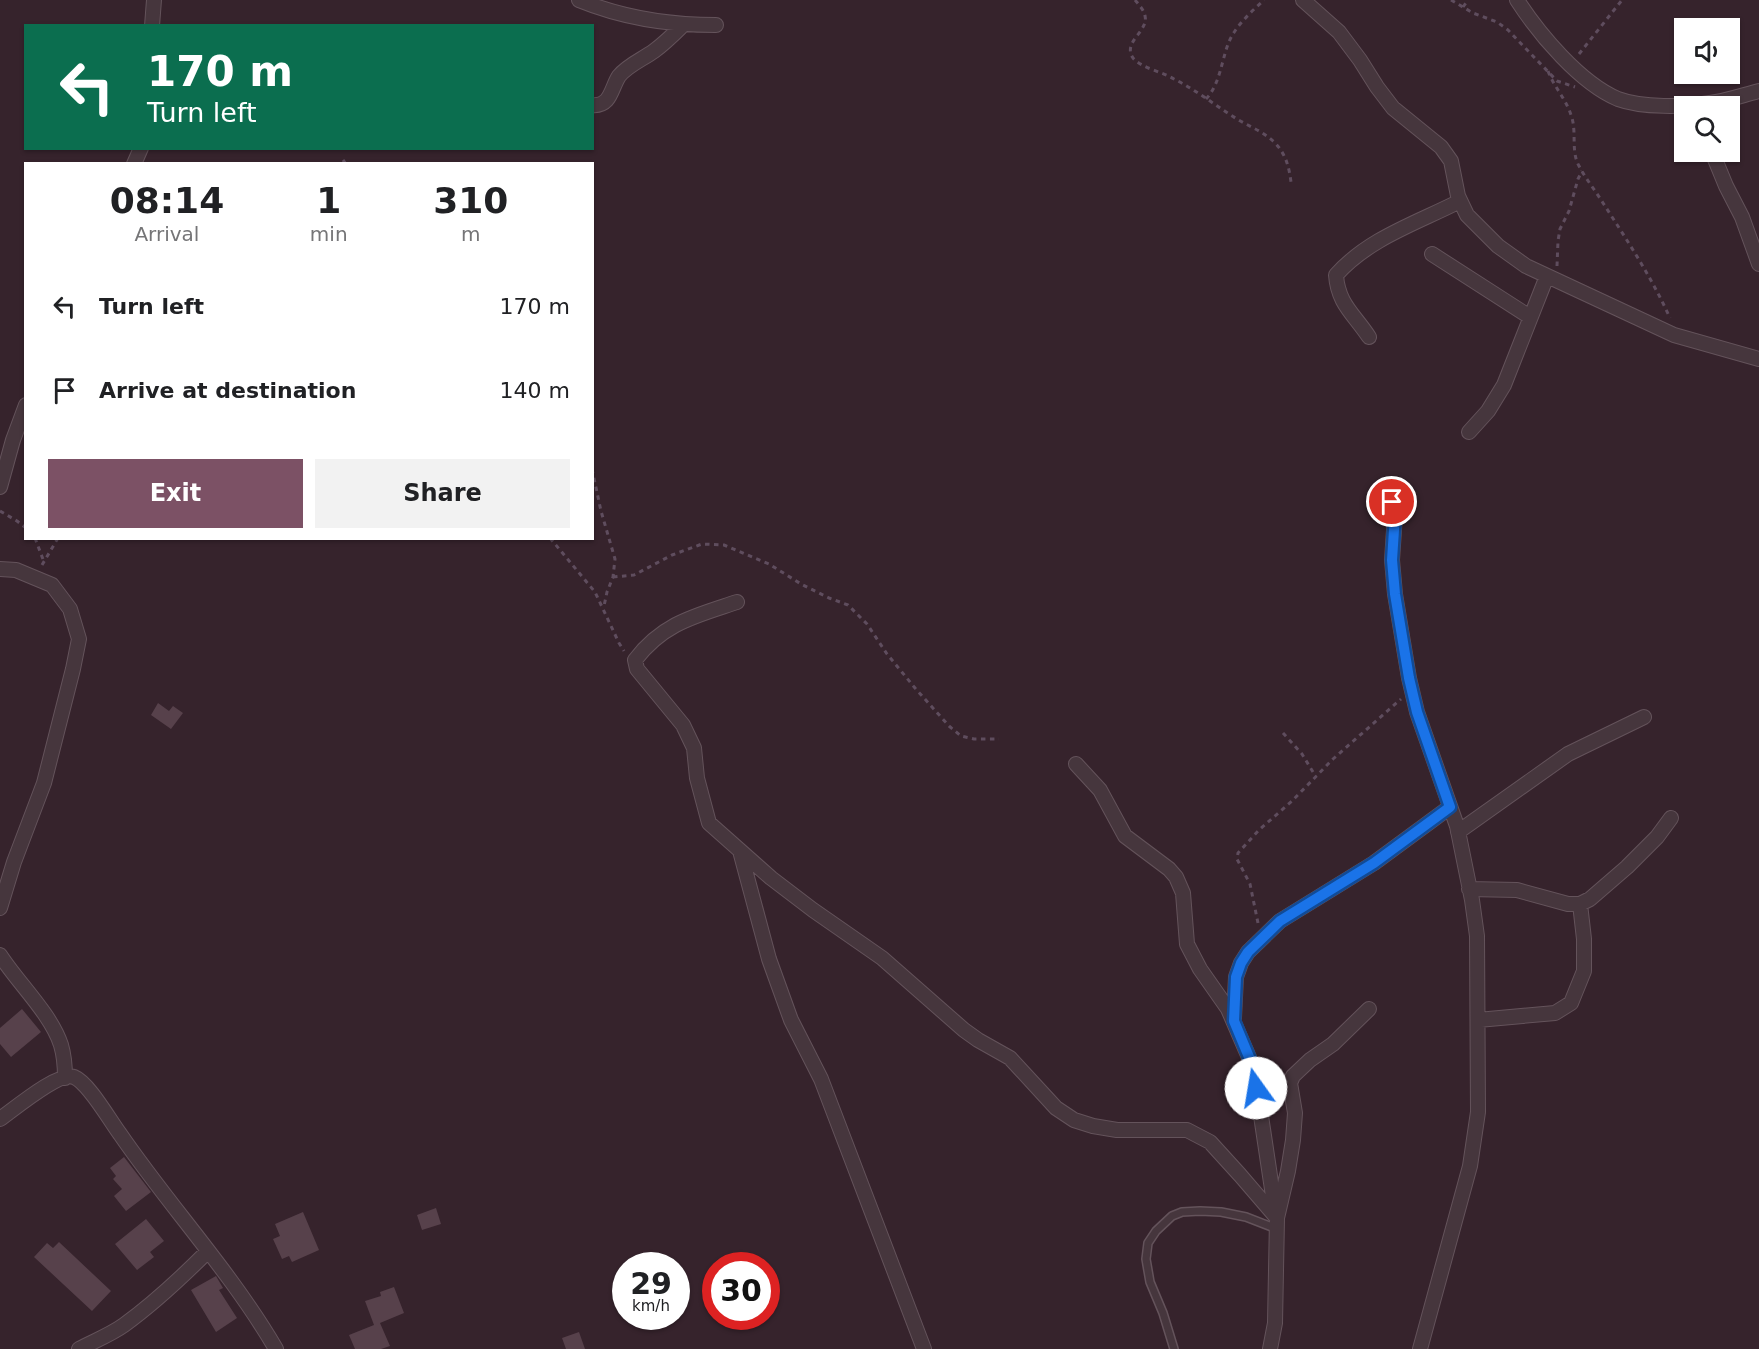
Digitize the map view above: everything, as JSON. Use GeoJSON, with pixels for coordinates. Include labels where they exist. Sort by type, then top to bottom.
{"type":"FeatureCollection","features":[{"type":"Feature","properties":{"kind":"street"},"geometry":{"type":"LineString","coordinates":[[152,24],[154,0]]}},
{"type":"Feature","properties":{"kind":"street"},"geometry":{"type":"LineString","coordinates":[[579,0],[617,13],[648,20],[682,25],[716,25]]}},
{"type":"Feature","properties":{"kind":"street"},"geometry":{"type":"LineString","coordinates":[[1303,0],[1339,32],[1392,108],[1441,147],[1451,161],[1460,201],[1467,215],[1498,246],[1526,266],[1674,335],[1759,359]]}},
{"type":"Feature","properties":{"kind":"street"},"geometry":{"type":"LineString","coordinates":[[1517,0],[1528,17],[1570,64],[1598,87],[1619,99],[1674,106]]}},
{"type":"Feature","properties":{"kind":"street"},"geometry":{"type":"LineString","coordinates":[[594,105],[605,102],[611,95],[620,75],[655,50],[682,25]]}},
{"type":"Feature","properties":{"kind":"street"},"geometry":{"type":"LineString","coordinates":[[1739,96],[1759,91]]}},
{"type":"Feature","properties":{"kind":"street"},"geometry":{"type":"LineString","coordinates":[[1716,162],[1742,217],[1759,264]]}},
{"type":"Feature","properties":{"kind":"street"},"geometry":{"type":"LineString","coordinates":[[1369,336],[1345,307],[1336,286],[1336,275],[1355,256],[1374,243],[1460,201]]}},
{"type":"Feature","properties":{"kind":"street"},"geometry":{"type":"LineString","coordinates":[[1432,254],[1530,317]]}},
{"type":"Feature","properties":{"kind":"street"},"geometry":{"type":"LineString","coordinates":[[1469,432],[1488,411],[1504,385],[1530,317],[1551,278]]}},
{"type":"Feature","properties":{"kind":"street"},"geometry":{"type":"LineString","coordinates":[[0,487],[24,410]]}},
{"type":"Feature","properties":{"kind":"street"},"geometry":{"type":"LineString","coordinates":[[1389,489],[1395,515],[1392,560],[1395,594],[1412,690],[1417,712],[1458,832],[1477,936],[1478,1112],[1470,1166],[1420,1349]]}},
{"type":"Feature","properties":{"kind":"street"},"geometry":{"type":"LineString","coordinates":[[0,569],[16,570],[52,585],[70,609],[79,639],[44,783],[14,862],[0,908]]}},
{"type":"Feature","properties":{"kind":"street"},"geometry":{"type":"LineString","coordinates":[[737,602],[681,621],[659,634],[635,660],[637,669],[683,725],[694,748],[697,778],[709,823],[813,910],[882,958],[964,1030],[1010,1058],[1056,1108],[1074,1120],[1093,1126],[1117,1130],[1187,1130],[1199,1135],[1210,1142],[1240,1174],[1277,1224]]}},
{"type":"Feature","properties":{"kind":"street"},"geometry":{"type":"LineString","coordinates":[[1458,832],[1568,754],[1644,717]]}},
{"type":"Feature","properties":{"kind":"street"},"geometry":{"type":"LineString","coordinates":[[1076,764],[1100,790],[1125,837],[1169,869],[1176,877],[1183,892],[1188,944],[1200,969],[1228,1009],[1254,1069],[1277,1224],[1275,1323],[1270,1349]]}},
{"type":"Feature","properties":{"kind":"street"},"geometry":{"type":"LineString","coordinates":[[1234,1021],[1236,977],[1248,952],[1280,921],[1374,863],[1450,807]]}},
{"type":"Feature","properties":{"kind":"street"},"geometry":{"type":"LineString","coordinates":[[1469,889],[1517,890],[1568,904],[1580,904],[1590,899],[1627,867],[1658,837],[1671,818]]}},
{"type":"Feature","properties":{"kind":"street"},"geometry":{"type":"LineString","coordinates":[[740,851],[769,959],[791,1020],[821,1079],[924,1349]]}},
{"type":"Feature","properties":{"kind":"street"},"geometry":{"type":"LineString","coordinates":[[1478,1020],[1555,1013],[1571,1003],[1584,971],[1584,939],[1580,904]]}},
{"type":"Feature","properties":{"kind":"street"},"geometry":{"type":"LineString","coordinates":[[0,955],[12,974],[50,1021],[62,1047],[65,1078]]}},
{"type":"Feature","properties":{"kind":"street"},"geometry":{"type":"LineString","coordinates":[[1277,1224],[1293,1140],[1295,1113],[1290,1083],[1293,1076],[1333,1044],[1369,1009]]}},
{"type":"Feature","properties":{"kind":"street"},"geometry":{"type":"LineString","coordinates":[[0,1119],[55,1080],[74,1077],[91,1092],[144,1170],[257,1316],[276,1349]]}},
{"type":"Feature","properties":{"kind":"street"},"geometry":{"type":"LineString","coordinates":[[79,1349],[125,1324],[184,1276],[208,1251]]}},
{"type":"Feature","properties":{"kind":"lane"},"geometry":{"type":"LineString","coordinates":[[1174,1349],[1150,1282],[1146,1259],[1148,1243],[1156,1231],[1172,1216],[1182,1212],[1221,1212],[1277,1224]]}},
{"type":"Feature","properties":{"kind":"path"},"geometry":{"type":"LineString","coordinates":[[1135,0],[1145,14],[1145,19],[1144,26],[1132,43],[1133,57],[1144,66],[1174,79],[1239,121],[1262,132],[1283,154],[1289,167],[1291,182]]}},
{"type":"Feature","properties":{"kind":"path"},"geometry":{"type":"LineString","coordinates":[[1206,99],[1215,84],[1232,36],[1264,0]]}},
{"type":"Feature","properties":{"kind":"path"},"geometry":{"type":"LineString","coordinates":[[1451,0],[1497,22],[1508,30],[1557,81],[1570,87],[1584,89],[1598,87]]}},
{"type":"Feature","properties":{"kind":"path"},"geometry":{"type":"LineString","coordinates":[[1463,7],[1468,0]]}},
{"type":"Feature","properties":{"kind":"path"},"geometry":{"type":"LineString","coordinates":[[1570,64],[1622,0]]}},
{"type":"Feature","properties":{"kind":"path"},"geometry":{"type":"LineString","coordinates":[[1548,71],[1574,123],[1574,155],[1662,300],[1674,335]]}},
{"type":"Feature","properties":{"kind":"path"},"geometry":{"type":"LineString","coordinates":[[1551,278],[1557,267],[1560,229],[1569,211],[1582,171]]}},
{"type":"Feature","properties":{"kind":"path"},"geometry":{"type":"LineString","coordinates":[[594,478],[615,559],[613,577],[604,608]]}},
{"type":"Feature","properties":{"kind":"path"},"geometry":{"type":"LineString","coordinates":[[0,511],[24,526]]}},
{"type":"Feature","properties":{"kind":"path"},"geometry":{"type":"LineString","coordinates":[[36,540],[44,562]]}},
{"type":"Feature","properties":{"kind":"path"},"geometry":{"type":"LineString","coordinates":[[33,577],[57,540]]}},
{"type":"Feature","properties":{"kind":"path"},"geometry":{"type":"LineString","coordinates":[[552,540],[595,592],[619,643],[635,664]]}},
{"type":"Feature","properties":{"kind":"path"},"geometry":{"type":"LineString","coordinates":[[613,577],[634,575],[672,555],[702,544],[724,545],[768,564],[829,598],[848,605],[867,624],[887,654],[949,726],[961,736],[974,739],[999,739]]}},
{"type":"Feature","properties":{"kind":"path"},"geometry":{"type":"LineString","coordinates":[[1265,936],[1257,922],[1250,884],[1237,859],[1238,853],[1333,759],[1412,690]]}},
{"type":"Feature","properties":{"kind":"path"},"geometry":{"type":"LineString","coordinates":[[1283,733],[1302,754],[1316,777]]}},
{"type":"Feature","properties":{"kind":"building"},"geometry":{"type":"Polygon","coordinates":[[[158,703],[169,711],[173,706],[183,713],[171,729],[151,715],[158,703]]]}},
{"type":"Feature","properties":{"kind":"building"},"geometry":{"type":"Polygon","coordinates":[[[22,1009],[41,1032],[11,1057],[0,1044],[0,1028],[22,1009]]]}},
{"type":"Feature","properties":{"kind":"building"},"geometry":{"type":"Polygon","coordinates":[[[124,1157],[151,1192],[126,1211],[114,1196],[122,1189],[113,1179],[116,1176],[110,1168],[124,1157]]]}},
{"type":"Feature","properties":{"kind":"building"},"geometry":{"type":"Polygon","coordinates":[[[436,1208],[441,1224],[422,1230],[417,1215],[436,1208]]]}},
{"type":"Feature","properties":{"kind":"building"},"geometry":{"type":"Polygon","coordinates":[[[303,1212],[319,1250],[292,1262],[289,1256],[282,1259],[273,1239],[280,1236],[275,1224],[303,1212]]]}},
{"type":"Feature","properties":{"kind":"building"},"geometry":{"type":"Polygon","coordinates":[[[146,1219],[164,1241],[150,1252],[154,1257],[137,1270],[115,1244],[146,1219]]]}},
{"type":"Feature","properties":{"kind":"building"},"geometry":{"type":"Polygon","coordinates":[[[59,1242],[111,1291],[92,1311],[34,1257],[47,1243],[53,1248],[59,1242]]]}},
{"type":"Feature","properties":{"kind":"building"},"geometry":{"type":"Polygon","coordinates":[[[216,1276],[223,1288],[219,1290],[237,1318],[216,1332],[191,1290],[216,1276]]]}},
{"type":"Feature","properties":{"kind":"building"},"geometry":{"type":"Polygon","coordinates":[[[394,1287],[404,1313],[380,1323],[390,1346],[381,1349],[355,1349],[349,1335],[374,1325],[365,1301],[381,1296],[380,1292],[394,1287]]]}},
{"type":"Feature","properties":{"kind":"building"},"geometry":{"type":"Polygon","coordinates":[[[579,1332],[585,1349],[566,1349],[562,1338],[579,1332]]]}},
{"type":"Feature","properties":{"kind":"route"},"geometry":{"type":"LineString","coordinates":[[1256,1088],[1254,1069],[1234,1021],[1236,977],[1248,952],[1280,921],[1374,863],[1450,807],[1417,712],[1409,678],[1395,594],[1392,560],[1395,515],[1392,502]]}}]}
